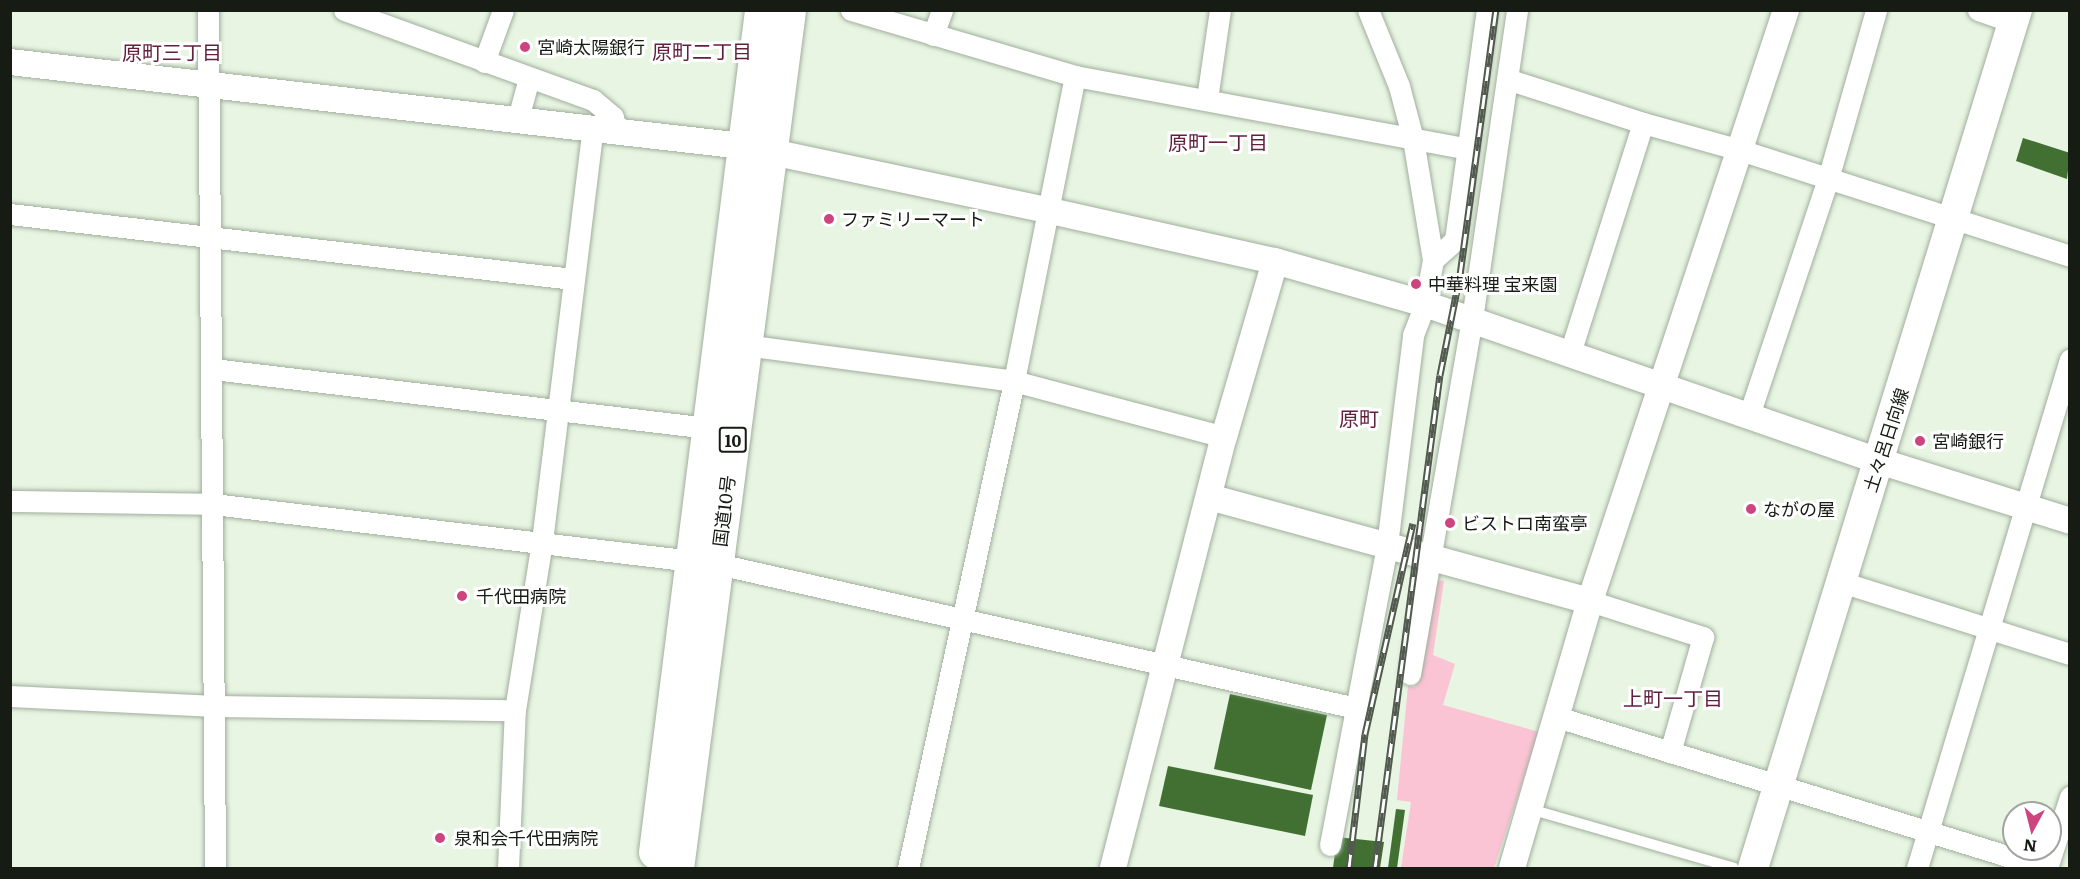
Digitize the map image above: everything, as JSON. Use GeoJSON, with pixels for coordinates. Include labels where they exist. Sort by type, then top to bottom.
{"type":"FeatureCollection","features":[{"type":"Feature","properties":{"kind":"highway","name":"国道10号"},"geometry":{"type":"LineString","coordinates":[[654,868],[745,345],[757,149],[761,10]]}},
{"type":"Feature","properties":{"kind":"highway","name":"国道10号"},"geometry":{"type":"LineString","coordinates":[[677,868],[706,562],[709,428],[757,149],[789,10]]}},
{"type":"Feature","properties":{"kind":"main road","name":"土々呂日向線"},"geometry":{"type":"LineString","coordinates":[[1753,868],[1956,220],[2015,16]]}},
{"type":"Feature","properties":{"kind":"street"},"geometry":{"type":"LineString","coordinates":[[208,10],[212,86],[215,868]]}},
{"type":"Feature","properties":{"kind":"street"},"geometry":{"type":"LineString","coordinates":[[344,10],[600,105],[613,117],[605,132],[573,279],[542,541],[515,710],[508,868]]}},
{"type":"Feature","properties":{"kind":"street"},"geometry":{"type":"LineString","coordinates":[[484,62],[503,10]]}},
{"type":"Feature","properties":{"kind":"street"},"geometry":{"type":"LineString","coordinates":[[851,10],[1075,76],[1468,149]]}},
{"type":"Feature","properties":{"kind":"street"},"geometry":{"type":"LineString","coordinates":[[933,35],[942,10]]}},
{"type":"Feature","properties":{"kind":"street"},"geometry":{"type":"LineString","coordinates":[[1207,99],[1220,10]]}},
{"type":"Feature","properties":{"kind":"street"},"geometry":{"type":"LineString","coordinates":[[1330,845],[1387,544],[1413,335],[1425,304],[1433,260],[1413,139],[1399,86],[1368,10]]}},
{"type":"Feature","properties":{"kind":"street"},"geometry":{"type":"LineString","coordinates":[[1433,260],[1455,240],[1487,10]]}},
{"type":"Feature","properties":{"kind":"street"},"geometry":{"type":"LineString","coordinates":[[1410,674],[1472,319],[1517,10]]}},
{"type":"Feature","properties":{"kind":"street"},"geometry":{"type":"LineString","coordinates":[[1512,868],[1590,601],[1664,386],[1786,10]]}},
{"type":"Feature","properties":{"kind":"street"},"geometry":{"type":"LineString","coordinates":[[1749,415],[1828,179],[1876,10]]}},
{"type":"Feature","properties":{"kind":"street"},"geometry":{"type":"LineString","coordinates":[[1978,10],[2015,16]]}},
{"type":"Feature","properties":{"kind":"street"},"geometry":{"type":"LineString","coordinates":[[10,62],[757,149],[1275,261],[1472,319],[1879,461],[2070,521]]}},
{"type":"Feature","properties":{"kind":"street"},"geometry":{"type":"LineString","coordinates":[[908,868],[1014,381],[1046,210],[1075,76]]}},
{"type":"Feature","properties":{"kind":"street"},"geometry":{"type":"LineString","coordinates":[[517,122],[529,78]]}},
{"type":"Feature","properties":{"kind":"street"},"geometry":{"type":"LineString","coordinates":[[1507,79],[1643,123],[1740,150],[2070,256]]}},
{"type":"Feature","properties":{"kind":"street"},"geometry":{"type":"LineString","coordinates":[[1570,353],[1643,123]]}},
{"type":"Feature","properties":{"kind":"street"},"geometry":{"type":"LineString","coordinates":[[10,214],[573,279]]}},
{"type":"Feature","properties":{"kind":"street"},"geometry":{"type":"LineString","coordinates":[[1113,868],[1224,437],[1275,261]]}},
{"type":"Feature","properties":{"kind":"street"},"geometry":{"type":"LineString","coordinates":[[745,345],[1014,381],[1224,437]]}},
{"type":"Feature","properties":{"kind":"street"},"geometry":{"type":"LineString","coordinates":[[1917,868],[2023,507],[2070,359]]}},
{"type":"Feature","properties":{"kind":"street"},"geometry":{"type":"LineString","coordinates":[[213,369],[709,428]]}},
{"type":"Feature","properties":{"kind":"street"},"geometry":{"type":"LineString","coordinates":[[1209,497],[1590,601],[1703,637],[1670,752]]}},
{"type":"Feature","properties":{"kind":"street"},"geometry":{"type":"LineString","coordinates":[[10,501],[213,504],[706,562],[1356,708]]}},
{"type":"Feature","properties":{"kind":"street"},"geometry":{"type":"LineString","coordinates":[[1841,582],[2070,654]]}},
{"type":"Feature","properties":{"kind":"street"},"geometry":{"type":"LineString","coordinates":[[10,696],[214,706],[515,710]]}},
{"type":"Feature","properties":{"kind":"street"},"geometry":{"type":"LineString","coordinates":[[1557,717],[2047,868],[2070,797]]}},
{"type":"Feature","properties":{"kind":"lane"},"geometry":{"type":"LineString","coordinates":[[1530,809],[1734,868]]}},
{"type":"Feature","properties":{"kind":"shaded area"},"geometry":{"type":"Polygon","coordinates":[[[1435,580],[1444,581],[1433,655],[1455,664],[1443,705],[1539,732],[1494,868],[1401,868],[1411,802],[1397,800],[1408,686],[1415,687],[1435,580]]]}},
{"type":"Feature","properties":{"kind":"building"},"geometry":{"type":"Polygon","coordinates":[[[2023,138],[2070,153],[2067,179],[2016,161],[2023,138]]]}},
{"type":"Feature","properties":{"kind":"building"},"geometry":{"type":"Polygon","coordinates":[[[1230,694],[1327,715],[1311,790],[1214,769],[1230,694]]]}},
{"type":"Feature","properties":{"kind":"building"},"geometry":{"type":"Polygon","coordinates":[[[1168,766],[1313,795],[1305,836],[1159,806],[1168,766]]]}},
{"type":"Feature","properties":{"kind":"building"},"geometry":{"type":"Polygon","coordinates":[[[1396,809],[1405,810],[1397,868],[1388,868],[1396,809]]]}},
{"type":"Feature","properties":{"kind":"building"},"geometry":{"type":"Polygon","coordinates":[[[1337,837],[1384,842],[1380,868],[1333,868],[1337,837]]]}},
{"type":"Feature","properties":{"kind":"railway"},"geometry":{"type":"LineString","coordinates":[[1375,868],[1440,375],[1460,275],[1496,10]]}},
{"type":"Feature","properties":{"kind":"railway"},"geometry":{"type":"LineString","coordinates":[[1349,868],[1365,734],[1413,523]]}},
{"type":"Feature","properties":{"kind":"place","name":"宮崎太陽銀行"},"geometry":{"type":"Point","coordinates":[525,47]}},
{"type":"Feature","properties":{"kind":"place","name":"ファミリーマート"},"geometry":{"type":"Point","coordinates":[829,219]}},
{"type":"Feature","properties":{"kind":"place","name":"中華料理 宝来園"},"geometry":{"type":"Point","coordinates":[1416,284]}},
{"type":"Feature","properties":{"kind":"place","name":"宮崎銀行"},"geometry":{"type":"Point","coordinates":[1920,441]}},
{"type":"Feature","properties":{"kind":"place","name":"ながの屋"},"geometry":{"type":"Point","coordinates":[1751,509]}},
{"type":"Feature","properties":{"kind":"place","name":"ビストロ南蛮亭"},"geometry":{"type":"Point","coordinates":[1450,523]}},
{"type":"Feature","properties":{"kind":"place","name":"千代田病院"},"geometry":{"type":"Point","coordinates":[462,596]}},
{"type":"Feature","properties":{"kind":"place","name":"泉和会千代田病院"},"geometry":{"type":"Point","coordinates":[440,838]}},
{"type":"Feature","properties":{"kind":"district","name":"原町二丁目"},"geometry":{"type":"Point","coordinates":[702,50]}},
{"type":"Feature","properties":{"kind":"district","name":"原町三丁目"},"geometry":{"type":"Point","coordinates":[172,51]}},
{"type":"Feature","properties":{"kind":"district","name":"原町一丁目"},"geometry":{"type":"Point","coordinates":[1218,141]}},
{"type":"Feature","properties":{"kind":"district","name":"原町"},"geometry":{"type":"Point","coordinates":[1359,417]}},
{"type":"Feature","properties":{"kind":"district","name":"上町一丁目"},"geometry":{"type":"Point","coordinates":[1673,697]}}]}
